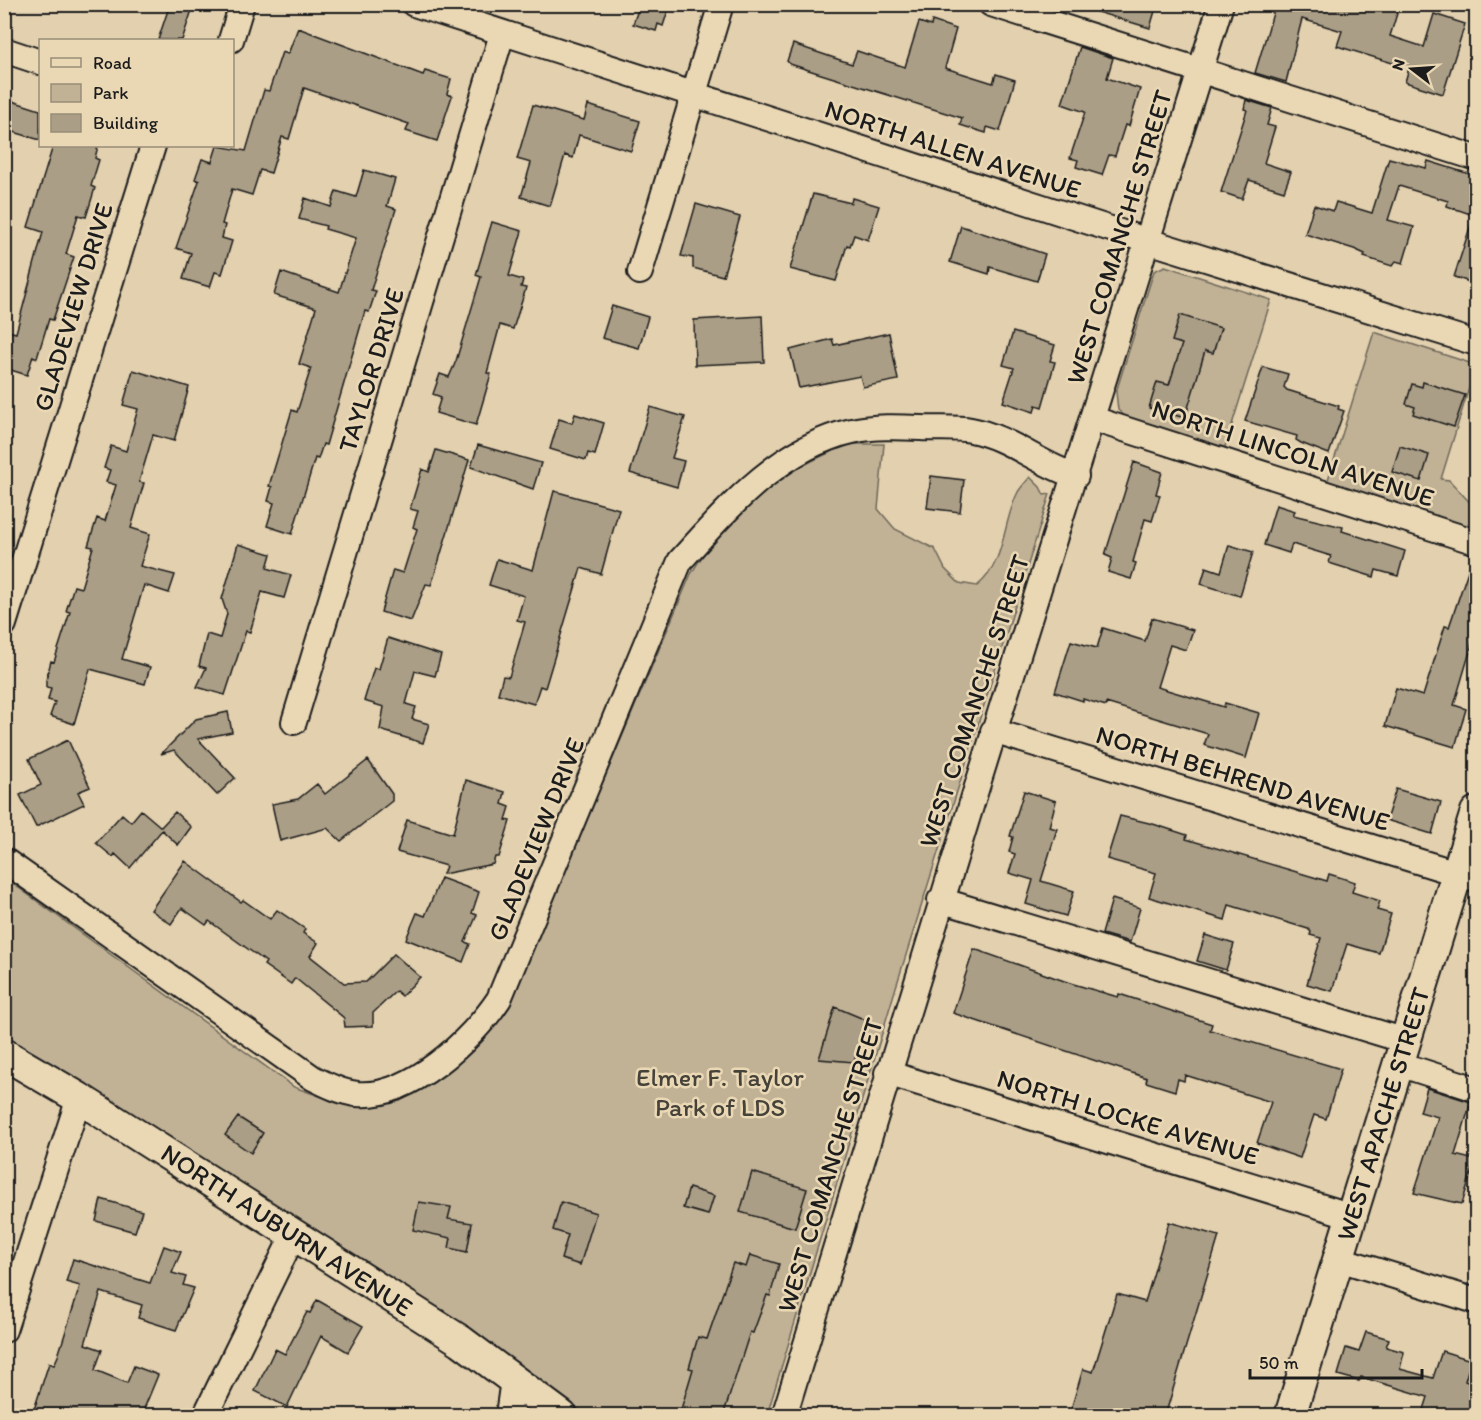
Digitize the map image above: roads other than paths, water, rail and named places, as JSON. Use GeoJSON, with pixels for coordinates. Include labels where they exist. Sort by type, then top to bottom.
{"type":"FeatureCollection","features":[{"type":"Feature","properties":{"kind":"main road","name":"WEST APACHE STREET"},"geometry":{"type":"LineString","coordinates":[[1290,1416],[1402,1052],[1467,876],[1476,812]]}},
{"type":"Feature","properties":{"kind":"main road","name":"NORTH AUBURN AVENUE"},"geometry":{"type":"LineString","coordinates":[[4,1054],[79,1098],[461,1341],[562,1416]]}},
{"type":"Feature","properties":{"kind":"street"},"geometry":{"type":"LineString","coordinates":[[231,39],[242,4]]}},
{"type":"Feature","properties":{"kind":"street","name":"NORTH ALLEN AVENUE"},"geometry":{"type":"LineString","coordinates":[[414,4],[1148,241],[1476,343]]}},
{"type":"Feature","properties":{"kind":"street"},"geometry":{"type":"LineString","coordinates":[[640,272],[721,4]]}},
{"type":"Feature","properties":{"kind":"street"},"geometry":{"type":"LineString","coordinates":[[991,4],[1476,158]]}},
{"type":"Feature","properties":{"kind":"street","name":"WEST COMANCHE STREET"},"geometry":{"type":"LineString","coordinates":[[784,1416],[940,900],[1076,476],[1221,4]]}},
{"type":"Feature","properties":{"kind":"street","name":"TAYLOR DRIVE"},"geometry":{"type":"LineString","coordinates":[[294,722],[502,34]]}},
{"type":"Feature","properties":{"kind":"street"},"geometry":{"type":"LineString","coordinates":[[4,51],[39,62]]}},
{"type":"Feature","properties":{"kind":"street","name":"GLADEVIEW DRIVE"},"geometry":{"type":"LineString","coordinates":[[4,624],[153,147]]}},
{"type":"Feature","properties":{"kind":"street","name":"NORTH LINCOLN AVENUE"},"geometry":{"type":"LineString","coordinates":[[1093,419],[1476,542]]}},
{"type":"Feature","properties":{"kind":"street","name":"GLADEVIEW DRIVE"},"geometry":{"type":"LineString","coordinates":[[4,860],[313,1078],[336,1089],[357,1094],[405,1086],[462,1041],[489,1014],[499,999],[680,561],[727,509],[790,455],[852,431],[895,427],[972,430],[1014,446],[1053,469],[1076,476]]}},
{"type":"Feature","properties":{"kind":"street","name":"NORTH BEHREND AVENUE"},"geometry":{"type":"LineString","coordinates":[[993,731],[1467,876]]}},
{"type":"Feature","properties":{"kind":"street"},"geometry":{"type":"LineString","coordinates":[[940,900],[1402,1052],[1476,1089]]}},
{"type":"Feature","properties":{"kind":"street","name":"NORTH LOCKE AVENUE"},"geometry":{"type":"LineString","coordinates":[[887,1074],[1352,1216]]}},
{"type":"Feature","properties":{"kind":"street"},"geometry":{"type":"LineString","coordinates":[[4,1330],[79,1098]]}},
{"type":"Feature","properties":{"kind":"street"},"geometry":{"type":"LineString","coordinates":[[205,1416],[294,1234]]}},
{"type":"Feature","properties":{"kind":"street"},"geometry":{"type":"LineString","coordinates":[[1339,1259],[1476,1301]]}},
{"type":"Feature","properties":{"kind":"street"},"geometry":{"type":"LineString","coordinates":[[513,1380],[509,1408],[514,1416]]}},
{"type":"Feature","properties":{"kind":"park label","name":"Elmer F. Taylor Park of LDS"},"geometry":{"type":"Point","coordinates":[720,1092]}}]}
